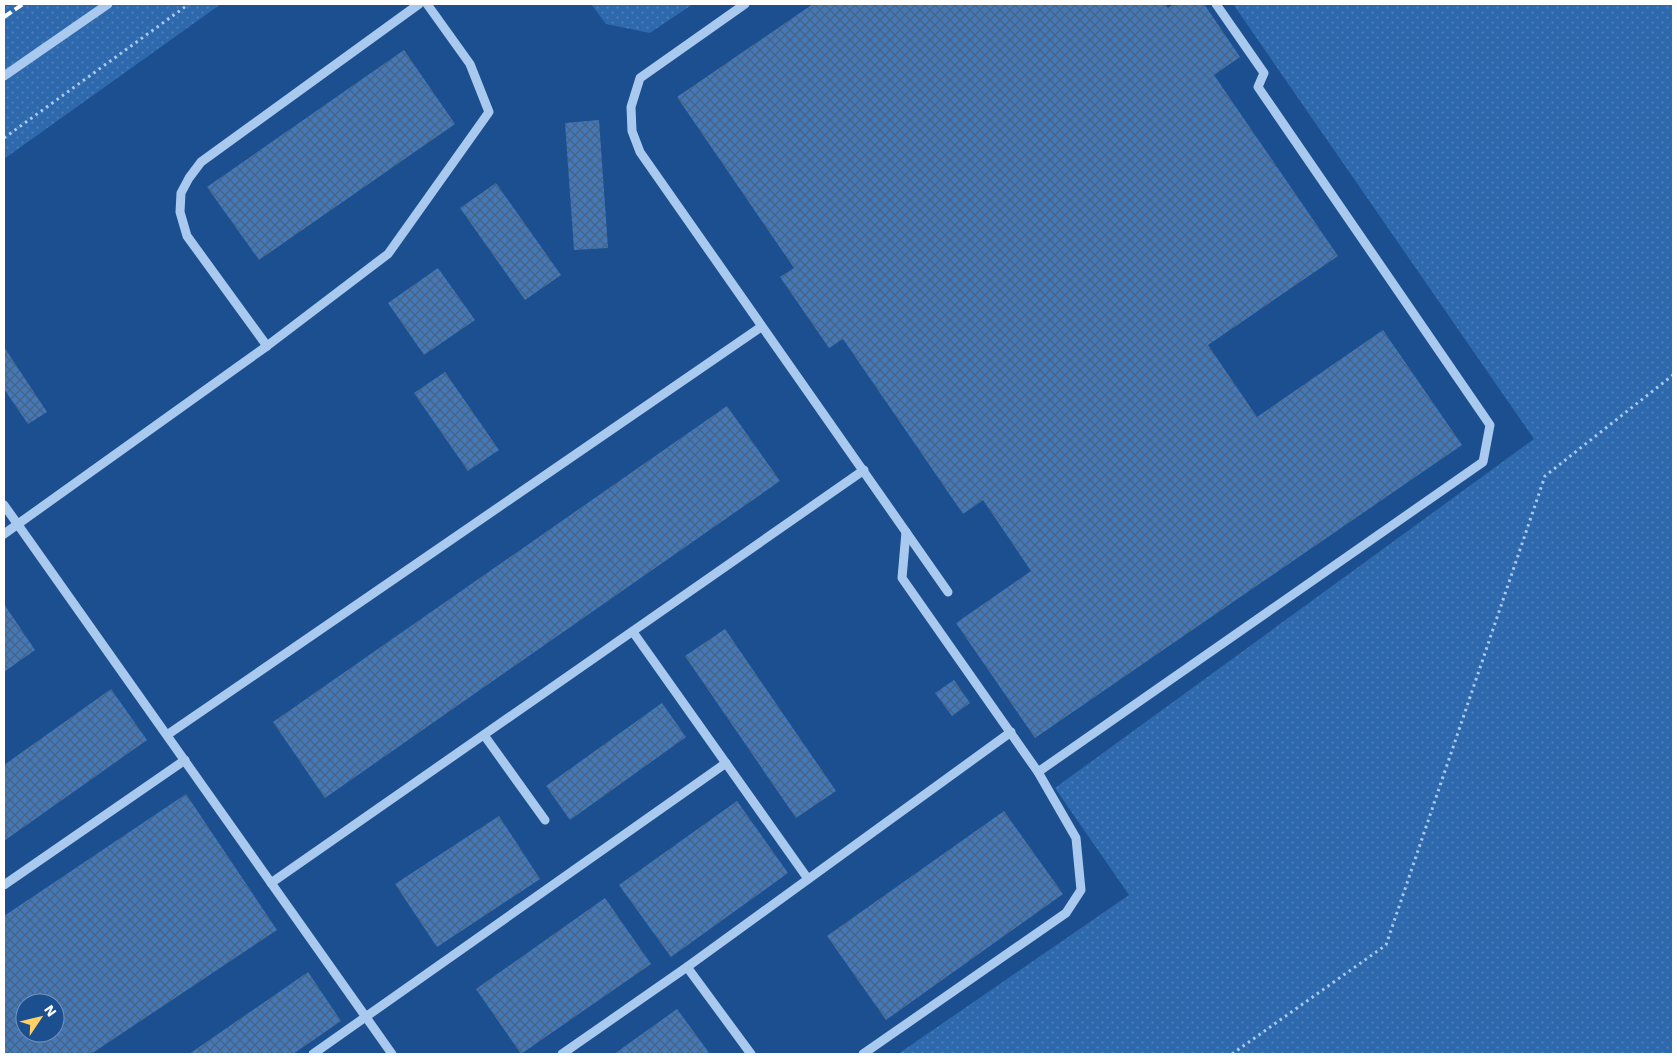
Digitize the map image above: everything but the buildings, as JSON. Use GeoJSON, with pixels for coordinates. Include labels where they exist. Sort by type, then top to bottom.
{"type":"FeatureCollection","features":[{"type":"Feature","properties":{"kind":"street"},"geometry":{"type":"LineString","coordinates":[[4,76],[108,4]]}},
{"type":"Feature","properties":{"kind":"street"},"geometry":{"type":"LineString","coordinates":[[267,346],[187,236],[180,212],[182,193],[189,178],[201,162],[419,4]]}},
{"type":"Feature","properties":{"kind":"street"},"geometry":{"type":"LineString","coordinates":[[4,534],[267,346],[388,254],[489,112],[470,64],[426,4]]}},
{"type":"Feature","properties":{"kind":"street"},"geometry":{"type":"LineString","coordinates":[[745,4],[640,78],[631,107],[632,131],[640,152],[948,592]]}},
{"type":"Feature","properties":{"kind":"street"},"geometry":{"type":"LineString","coordinates":[[1038,772],[1484,462],[1490,425],[1258,87],[1264,73],[1216,4]]}},
{"type":"Feature","properties":{"kind":"street"},"geometry":{"type":"LineString","coordinates":[[167,735],[761,327]]}},
{"type":"Feature","properties":{"kind":"street"},"geometry":{"type":"LineString","coordinates":[[271,882],[864,470]]}},
{"type":"Feature","properties":{"kind":"street"},"geometry":{"type":"LineString","coordinates":[[4,505],[392,1054]]}},
{"type":"Feature","properties":{"kind":"street"},"geometry":{"type":"LineString","coordinates":[[864,1054],[1066,912],[1081,890],[1076,838],[1038,772],[902,578],[906,532]]}},
{"type":"Feature","properties":{"kind":"street"},"geometry":{"type":"LineString","coordinates":[[633,632],[808,879]]}},
{"type":"Feature","properties":{"kind":"street"},"geometry":{"type":"LineString","coordinates":[[562,1054],[687,967],[1011,732]]}},
{"type":"Feature","properties":{"kind":"street"},"geometry":{"type":"LineString","coordinates":[[484,735],[545,820]]}},
{"type":"Feature","properties":{"kind":"street"},"geometry":{"type":"LineString","coordinates":[[4,885],[185,760]]}},
{"type":"Feature","properties":{"kind":"street"},"geometry":{"type":"LineString","coordinates":[[313,1054],[726,763]]}},
{"type":"Feature","properties":{"kind":"street"},"geometry":{"type":"LineString","coordinates":[[687,967],[751,1054]]}},
{"type":"Feature","properties":{"kind":"path"},"geometry":{"type":"LineString","coordinates":[[4,138],[189,4]]}},
{"type":"Feature","properties":{"kind":"path"},"geometry":{"type":"LineString","coordinates":[[1232,1054],[1386,945],[1544,476],[1673,375]]}},
{"type":"Feature","properties":{"kind":"shaded area"},"geometry":{"type":"Polygon","coordinates":[[[4,4],[221,4],[4,159],[4,4]]]}},
{"type":"Feature","properties":{"kind":"shaded area"},"geometry":{"type":"Polygon","coordinates":[[[591,4],[693,4],[650,33],[606,24],[591,4]]]}},
{"type":"Feature","properties":{"kind":"shaded area"},"geometry":{"type":"Polygon","coordinates":[[[1233,4],[1673,4],[1673,1054],[898,1054],[1129,895],[1055,788],[1534,439],[1233,4]]]}},
{"type":"Feature","properties":{"kind":"railway"},"geometry":{"type":"LineString","coordinates":[[4,17],[23,4]]}}]}
